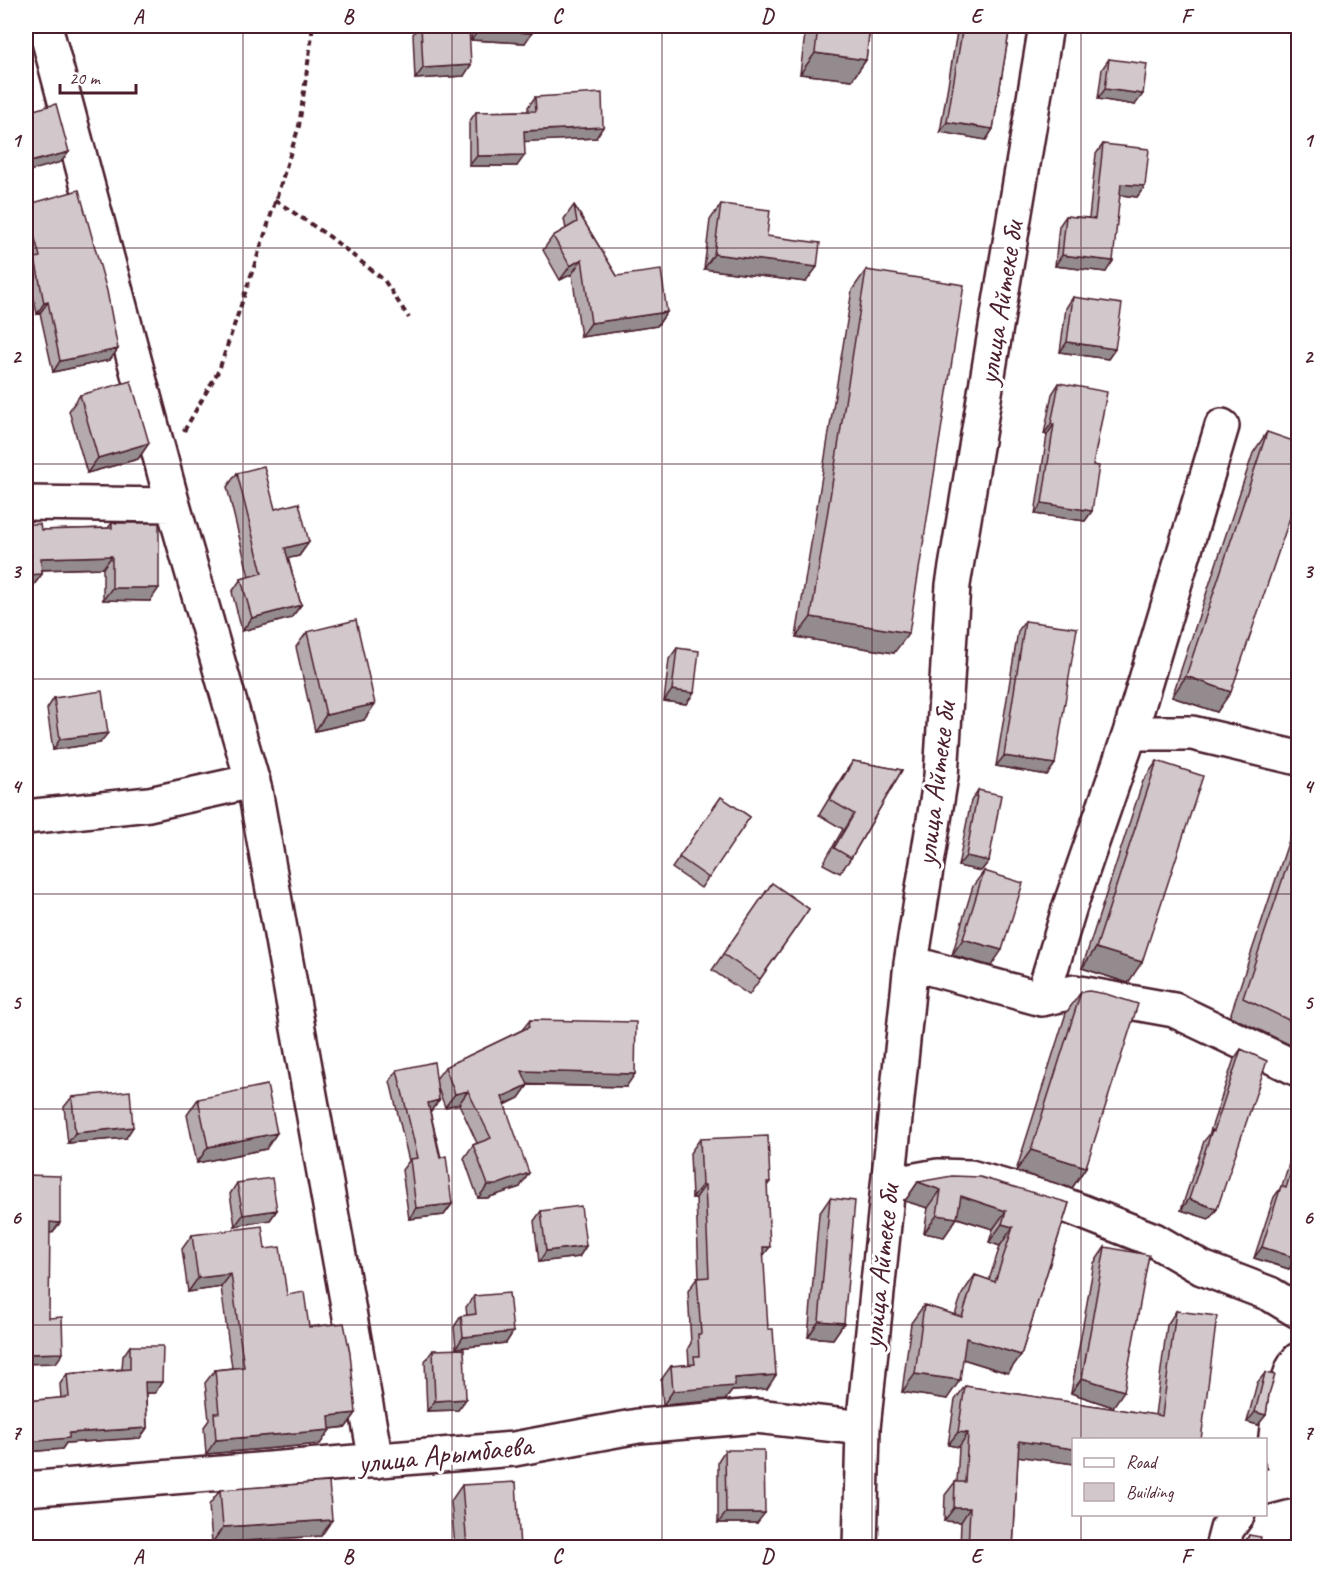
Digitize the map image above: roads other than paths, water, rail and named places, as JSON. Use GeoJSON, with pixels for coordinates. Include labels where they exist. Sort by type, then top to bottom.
{"type":"FeatureCollection","features":[{"type":"Feature","properties":{"kind":"street"},"geometry":{"type":"LineString","coordinates":[[45,26],[173,505],[254,786],[376,1461]]}},
{"type":"Feature","properties":{"kind":"street","name":"улица Айтеке би"},"geometry":{"type":"LineString","coordinates":[[860,1548],[863,1428],[911,963],[941,776],[953,585],[1046,26]]}},
{"type":"Feature","properties":{"kind":"street"},"geometry":{"type":"LineString","coordinates":[[1042,999],[1070,906],[1130,733],[1222,426]]}},
{"type":"Feature","properties":{"kind":"street"},"geometry":{"type":"LineString","coordinates":[[26,503],[173,505]]}},
{"type":"Feature","properties":{"kind":"street"},"geometry":{"type":"LineString","coordinates":[[1130,733],[1192,733],[1299,758]]}},
{"type":"Feature","properties":{"kind":"street"},"geometry":{"type":"LineString","coordinates":[[26,817],[148,804],[254,786]]}},
{"type":"Feature","properties":{"kind":"street"},"geometry":{"type":"LineString","coordinates":[[911,963],[1042,999],[1074,992],[1174,1010],[1299,1069]]}},
{"type":"Feature","properties":{"kind":"street"},"geometry":{"type":"LineString","coordinates":[[888,1185],[938,1176],[970,1178],[1052,1200],[1154,1240],[1202,1268],[1270,1294],[1299,1311]]}},
{"type":"Feature","properties":{"kind":"street"},"geometry":{"type":"LineString","coordinates":[[1286,1483],[1275,1445],[1279,1410],[1292,1370],[1299,1360]]}},
{"type":"Feature","properties":{"kind":"street","name":"улица Арымбаева"},"geometry":{"type":"LineString","coordinates":[[26,1489],[514,1449],[638,1426],[756,1416],[863,1428]]}},
{"type":"Feature","properties":{"kind":"street"},"geometry":{"type":"LineString","coordinates":[[1222,1548],[1227,1529],[1237,1516]]}}]}
